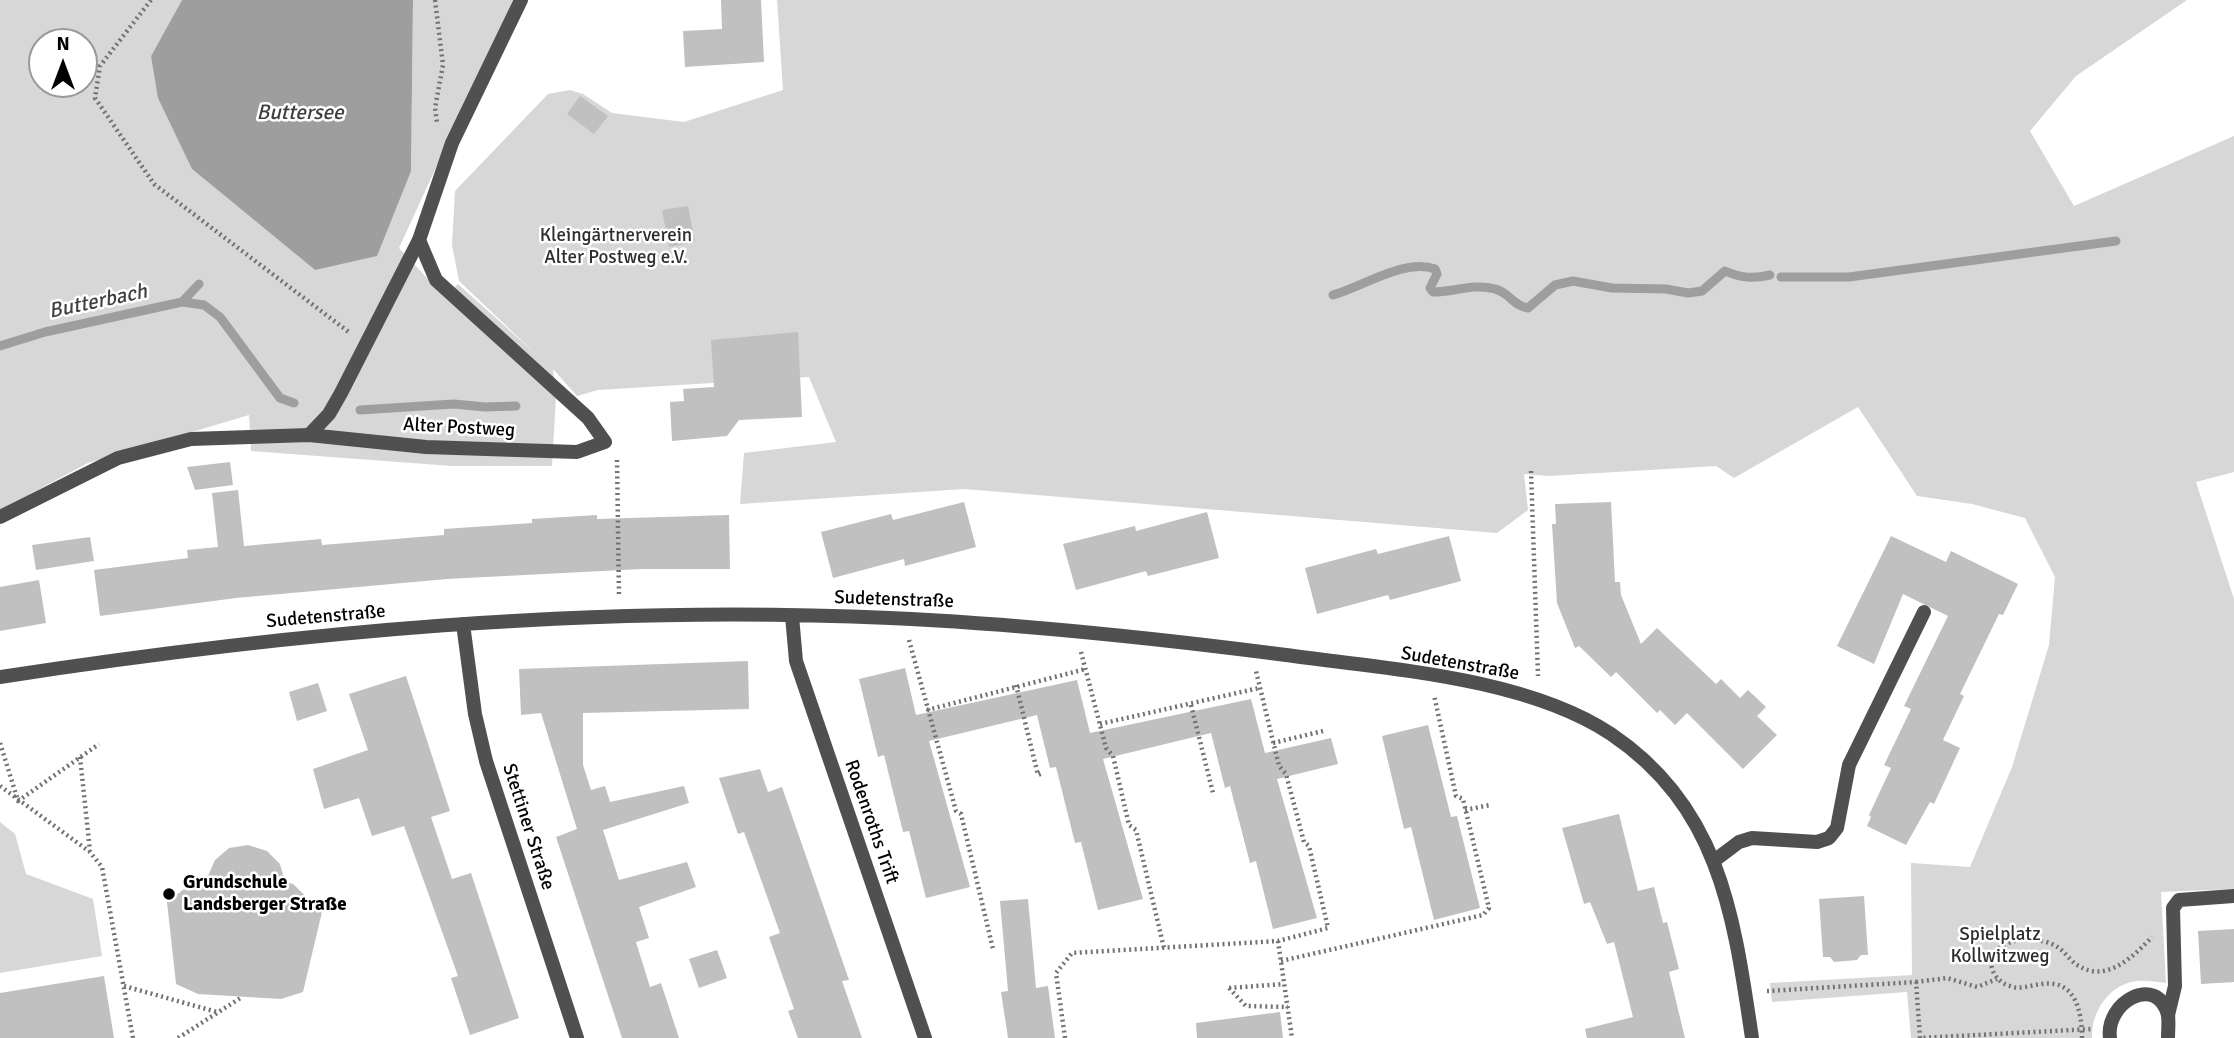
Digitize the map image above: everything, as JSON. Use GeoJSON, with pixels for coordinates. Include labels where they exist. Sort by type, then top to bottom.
{"type":"FeatureCollection","features":[{"type":"Feature","properties":{"kind":"street"},"geometry":{"type":"LineString","coordinates":[[309,435],[330,414],[419,240],[452,144],[521,0]]}},
{"type":"Feature","properties":{"kind":"street"},"geometry":{"type":"LineString","coordinates":[[419,240],[436,280],[588,418],[606,442]]}},
{"type":"Feature","properties":{"kind":"street","name":"Alter Postweg"},"geometry":{"type":"LineString","coordinates":[[0,517],[118,458],[191,439],[309,435],[426,447],[578,452],[606,442]]}},
{"type":"Feature","properties":{"kind":"street"},"geometry":{"type":"LineString","coordinates":[[1715,860],[1739,842],[1752,838],[1817,842],[1829,838],[1837,828],[1849,765],[1924,612]]}},
{"type":"Feature","properties":{"kind":"street","name":"Sudetenstraße"},"geometry":{"type":"LineString","coordinates":[[0,677],[246,644],[463,624],[619,617],[792,616],[904,619],[1076,631],[1253,651],[1434,677],[1535,698],[1592,723],[1645,762],[1680,799],[1715,860],[1730,908],[1752,1038]]}},
{"type":"Feature","properties":{"kind":"street","name":"Rodenroths Trift"},"geometry":{"type":"LineString","coordinates":[[792,616],[796,660],[925,1038]]}},
{"type":"Feature","properties":{"kind":"street","name":"Stettiner Straße"},"geometry":{"type":"LineString","coordinates":[[463,624],[475,714],[486,761],[577,1038]]}},
{"type":"Feature","properties":{"kind":"street"},"geometry":{"type":"LineString","coordinates":[[2168,1038],[2168,1015],[2175,986],[2173,908],[2179,900],[2234,896]]}},
{"type":"Feature","properties":{"kind":"street"},"geometry":{"type":"LineString","coordinates":[[2109,1033],[2115,1010],[2130,997],[2147,993],[2158,998],[2168,1015]]}},
{"type":"Feature","properties":{"kind":"path"},"geometry":{"type":"LineString","coordinates":[[151,0],[100,66],[95,98],[154,184],[367,346]]}},
{"type":"Feature","properties":{"kind":"path"},"geometry":{"type":"LineString","coordinates":[[435,0],[443,65],[435,108],[437,124],[452,144]]}},
{"type":"Feature","properties":{"kind":"path"},"geometry":{"type":"LineString","coordinates":[[606,442],[617,459],[619,617]]}},
{"type":"Feature","properties":{"kind":"path"},"geometry":{"type":"LineString","coordinates":[[1531,471],[1538,677],[1535,698]]}},
{"type":"Feature","properties":{"kind":"path"},"geometry":{"type":"LineString","coordinates":[[904,619],[934,736],[939,741],[956,811],[961,814],[993,949]]}},
{"type":"Feature","properties":{"kind":"path"},"geometry":{"type":"LineString","coordinates":[[1076,631],[1106,748],[1113,756],[1129,825],[1136,830],[1164,948]]}},
{"type":"Feature","properties":{"kind":"path"},"geometry":{"type":"LineString","coordinates":[[1065,1038],[1056,973],[1072,953],[1278,941],[1328,928],[1309,846],[1304,842],[1286,774],[1279,766],[1259,688],[1253,651]]}},
{"type":"Feature","properties":{"kind":"path"},"geometry":{"type":"LineString","coordinates":[[927,710],[1086,669]]}},
{"type":"Feature","properties":{"kind":"path"},"geometry":{"type":"LineString","coordinates":[[1281,961],[1483,915],[1489,908],[1463,799],[1456,796],[1434,702],[1434,677]]}},
{"type":"Feature","properties":{"kind":"path"},"geometry":{"type":"LineString","coordinates":[[1016,685],[1038,775],[1043,773]]}},
{"type":"Feature","properties":{"kind":"path"},"geometry":{"type":"LineString","coordinates":[[1100,724],[1259,688]]}},
{"type":"Feature","properties":{"kind":"path"},"geometry":{"type":"LineString","coordinates":[[1191,705],[1213,793]]}},
{"type":"Feature","properties":{"kind":"path"},"geometry":{"type":"LineString","coordinates":[[1273,743],[1323,731]]}},
{"type":"Feature","properties":{"kind":"path"},"geometry":{"type":"LineString","coordinates":[[0,743],[18,801]]}},
{"type":"Feature","properties":{"kind":"path"},"geometry":{"type":"LineString","coordinates":[[18,801],[99,744]]}},
{"type":"Feature","properties":{"kind":"path"},"geometry":{"type":"LineString","coordinates":[[80,757],[90,852]]}},
{"type":"Feature","properties":{"kind":"path"},"geometry":{"type":"LineString","coordinates":[[0,786],[90,852],[102,867],[133,1038]]}},
{"type":"Feature","properties":{"kind":"path"},"geometry":{"type":"LineString","coordinates":[[1465,810],[1490,805]]}},
{"type":"Feature","properties":{"kind":"path"},"geometry":{"type":"LineString","coordinates":[[2082,1038],[2081,1012],[2074,995],[2064,986],[2051,982],[2021,988],[2009,986],[1997,979],[1991,961],[1996,950],[2008,942],[2043,941],[2056,945],[2077,965],[2101,971],[2119,966],[2136,955],[2154,936],[2174,933]]}},
{"type":"Feature","properties":{"kind":"path"},"geometry":{"type":"LineString","coordinates":[[1278,941],[1292,1038]]}},
{"type":"Feature","properties":{"kind":"path"},"geometry":{"type":"LineString","coordinates":[[1745,993],[1947,978],[1977,987],[1997,979]]}},
{"type":"Feature","properties":{"kind":"path"},"geometry":{"type":"LineString","coordinates":[[1916,982],[1920,1038],[2082,1029],[2109,1033]]}},
{"type":"Feature","properties":{"kind":"path"},"geometry":{"type":"LineString","coordinates":[[1284,984],[1229,988],[1246,1006],[1288,1007]]}},
{"type":"Feature","properties":{"kind":"path"},"geometry":{"type":"LineString","coordinates":[[123,986],[217,1012]]}},
{"type":"Feature","properties":{"kind":"path"},"geometry":{"type":"LineString","coordinates":[[178,1038],[242,997]]}},
{"type":"Feature","properties":{"kind":"green space"},"geometry":{"type":"Polygon","coordinates":[[[0,0],[182,0],[151,56],[192,169],[315,270],[411,171],[413,0],[513,0],[399,248],[444,296],[458,284],[536,354],[459,281],[452,245],[455,191],[548,94],[570,90],[583,94],[612,113],[684,122],[783,90],[777,0],[2187,0],[2076,76],[2030,131],[2074,206],[2234,136],[2234,472],[2196,482],[2234,599],[2234,889],[2161,892],[2166,983],[2137,981],[2127,983],[2110,993],[2098,1009],[2092,1038],[1911,1038],[1907,992],[1772,1002],[1770,983],[1912,975],[1911,863],[1970,867],[2012,767],[2049,645],[2055,577],[2025,518],[1972,504],[1917,496],[1858,407],[1734,478],[1716,466],[1548,476],[1524,474],[1528,510],[1497,533],[964,489],[740,504],[744,453],[836,442],[809,377],[598,390],[577,396],[553,369],[556,397],[552,466],[452,466],[251,451],[249,415],[88,463],[0,510],[0,0]]]}},
{"type":"Feature","properties":{"kind":"green space"},"geometry":{"type":"Polygon","coordinates":[[[0,822],[15,834],[26,874],[93,899],[102,956],[0,973],[0,822]]]}},
{"type":"Feature","properties":{"kind":"water","name":"Buttersee"},"geometry":{"type":"Polygon","coordinates":[[[182,0],[413,0],[411,171],[377,256],[315,270],[192,169],[158,98],[151,56],[182,0]]]}},
{"type":"Feature","properties":{"kind":"building"},"geometry":{"type":"Polygon","coordinates":[[[721,0],[761,0],[764,62],[685,67],[683,31],[722,29],[721,0]]]}},
{"type":"Feature","properties":{"kind":"building"},"geometry":{"type":"Polygon","coordinates":[[[580,96],[608,116],[594,134],[567,114],[580,96]]]}},
{"type":"Feature","properties":{"kind":"building"},"geometry":{"type":"Polygon","coordinates":[[[688,206],[695,242],[669,247],[662,210],[688,206]]]}},
{"type":"Feature","properties":{"kind":"building"},"geometry":{"type":"Polygon","coordinates":[[[798,332],[802,417],[739,420],[727,436],[672,441],[670,402],[684,401],[683,389],[714,387],[711,340],[798,332]]]}},
{"type":"Feature","properties":{"kind":"building"},"geometry":{"type":"Polygon","coordinates":[[[230,462],[233,485],[195,490],[187,467],[230,462]]]}},
{"type":"Feature","properties":{"kind":"building"},"geometry":{"type":"Polygon","coordinates":[[[238,490],[244,546],[321,539],[322,545],[444,535],[444,529],[532,523],[532,519],[597,515],[597,519],[729,515],[730,569],[641,569],[447,579],[236,598],[100,616],[94,570],[188,558],[187,550],[218,547],[212,493],[238,490]]]}},
{"type":"Feature","properties":{"kind":"building"},"geometry":{"type":"Polygon","coordinates":[[[964,502],[976,547],[905,566],[904,559],[833,578],[821,532],[891,514],[893,520],[964,502]]]}},
{"type":"Feature","properties":{"kind":"building"},"geometry":{"type":"Polygon","coordinates":[[[1611,502],[1615,582],[1620,582],[1621,595],[1641,644],[1657,628],[1716,684],[1721,679],[1740,698],[1748,690],[1766,707],[1757,716],[1777,735],[1743,769],[1687,713],[1675,725],[1660,710],[1657,713],[1616,672],[1611,677],[1579,646],[1575,648],[1557,603],[1552,524],[1556,524],[1555,504],[1611,502]]]}},
{"type":"Feature","properties":{"kind":"building"},"geometry":{"type":"Polygon","coordinates":[[[1207,512],[1219,558],[1148,576],[1146,571],[1076,590],[1063,544],[1135,526],[1136,531],[1207,512]]]}},
{"type":"Feature","properties":{"kind":"building"},"geometry":{"type":"Polygon","coordinates":[[[1449,536],[1461,581],[1390,600],[1388,595],[1317,614],[1305,568],[1376,549],[1378,554],[1449,536]]]}},
{"type":"Feature","properties":{"kind":"building"},"geometry":{"type":"Polygon","coordinates":[[[1891,536],[1946,562],[1951,551],[2018,584],[2003,615],[1999,614],[1960,694],[1964,696],[1943,740],[1960,748],[1934,804],[1930,802],[1906,845],[1867,826],[1871,817],[1869,815],[1891,768],[1884,765],[1911,709],[1904,706],[1948,616],[1903,594],[1874,664],[1837,646],[1891,536]]]}},
{"type":"Feature","properties":{"kind":"building"},"geometry":{"type":"Polygon","coordinates":[[[90,537],[94,561],[36,570],[32,545],[90,537]]]}},
{"type":"Feature","properties":{"kind":"building"},"geometry":{"type":"Polygon","coordinates":[[[39,580],[46,623],[0,631],[0,587],[39,580]]]}},
{"type":"Feature","properties":{"kind":"building"},"geometry":{"type":"Polygon","coordinates":[[[748,661],[749,709],[583,713],[583,765],[591,790],[605,786],[610,802],[684,786],[689,803],[603,830],[619,880],[687,862],[696,887],[639,907],[649,938],[636,942],[650,987],[661,983],[679,1038],[622,1038],[556,837],[577,829],[541,713],[521,715],[519,669],[748,661]]]}},
{"type":"Feature","properties":{"kind":"building"},"geometry":{"type":"Polygon","coordinates":[[[905,668],[916,715],[1077,680],[1090,733],[1251,699],[1265,753],[1331,738],[1338,764],[1277,779],[1317,918],[1273,929],[1256,861],[1250,863],[1230,786],[1225,788],[1211,733],[1103,759],[1143,899],[1098,910],[1081,842],[1075,843],[1056,767],[1050,768],[1037,715],[929,741],[970,887],[926,898],[909,831],[903,832],[884,755],[878,757],[859,679],[905,668]]]}},
{"type":"Feature","properties":{"kind":"building"},"geometry":{"type":"Polygon","coordinates":[[[406,676],[450,811],[431,817],[452,879],[471,873],[519,1018],[470,1035],[451,978],[458,976],[404,826],[372,836],[359,798],[324,809],[313,769],[368,750],[349,694],[406,676]]]}},
{"type":"Feature","properties":{"kind":"building"},"geometry":{"type":"Polygon","coordinates":[[[318,683],[327,711],[297,721],[289,692],[318,683]]]}},
{"type":"Feature","properties":{"kind":"building"},"geometry":{"type":"Polygon","coordinates":[[[1428,725],[1451,817],[1457,816],[1480,908],[1434,920],[1411,827],[1404,829],[1382,736],[1428,725]]]}},
{"type":"Feature","properties":{"kind":"building"},"geometry":{"type":"Polygon","coordinates":[[[760,769],[768,792],[782,787],[849,980],[842,981],[862,1038],[798,1038],[788,1011],[794,1009],[769,937],[780,933],[744,832],[738,834],[719,778],[760,769]]]}},
{"type":"Feature","properties":{"kind":"building"},"geometry":{"type":"Polygon","coordinates":[[[1619,814],[1638,891],[1654,887],[1663,923],[1667,922],[1679,969],[1669,972],[1685,1038],[1587,1038],[1585,1029],[1633,1017],[1614,942],[1607,944],[1590,902],[1584,904],[1562,828],[1619,814]]]}},
{"type":"Feature","properties":{"kind":"building"},"geometry":{"type":"Polygon","coordinates":[[[248,845],[267,851],[280,864],[285,882],[293,884],[322,912],[303,992],[281,999],[198,994],[176,984],[167,902],[200,877],[208,876],[215,860],[229,848],[248,845]]]}},
{"type":"Feature","properties":{"kind":"building"},"geometry":{"type":"Polygon","coordinates":[[[1864,896],[1868,955],[1861,955],[1857,960],[1834,962],[1830,957],[1823,957],[1819,899],[1864,896]]]}},
{"type":"Feature","properties":{"kind":"building"},"geometry":{"type":"Polygon","coordinates":[[[1028,899],[1036,988],[1048,986],[1055,1038],[1008,1038],[1001,992],[1008,991],[1000,901],[1028,899]]]}},
{"type":"Feature","properties":{"kind":"building"},"geometry":{"type":"Polygon","coordinates":[[[2234,929],[2234,982],[2201,984],[2198,931],[2234,929]]]}},
{"type":"Feature","properties":{"kind":"building"},"geometry":{"type":"Polygon","coordinates":[[[717,950],[727,978],[699,988],[689,959],[717,950]]]}},
{"type":"Feature","properties":{"kind":"building"},"geometry":{"type":"Polygon","coordinates":[[[104,976],[114,1038],[0,1038],[0,993],[104,976]]]}},
{"type":"Feature","properties":{"kind":"building"},"geometry":{"type":"Polygon","coordinates":[[[1280,1012],[1283,1038],[1197,1038],[1196,1023],[1280,1012]]]}},
{"type":"Feature","properties":{"kind":"waterway"},"geometry":{"type":"LineString","coordinates":[[1781,277],[1849,277],[2116,241]]}},
{"type":"Feature","properties":{"kind":"waterway"},"geometry":{"type":"LineString","coordinates":[[1333,295],[1384,274],[1411,267],[1435,269],[1437,274],[1430,288],[1433,292],[1487,287],[1504,293],[1518,305],[1528,308],[1555,285],[1573,281],[1612,288],[1666,289],[1688,293],[1702,291],[1725,271],[1747,277],[1770,275]]}},
{"type":"Feature","properties":{"kind":"waterway","name":"Butterbach"},"geometry":{"type":"LineString","coordinates":[[0,346],[45,332],[182,302],[199,284]]}},
{"type":"Feature","properties":{"kind":"waterway"},"geometry":{"type":"LineString","coordinates":[[182,302],[204,305],[220,317],[280,398],[294,403]]}},
{"type":"Feature","properties":{"kind":"waterway"},"geometry":{"type":"LineString","coordinates":[[360,410],[454,404],[516,406]]}},
{"type":"Feature","properties":{"kind":"place","name":"Grundschule Landsberger Straße"},"geometry":{"type":"Point","coordinates":[169,894]}},
{"type":"Feature","properties":{"kind":"park label","name":"Kleingärtnerverein Alter Postweg e.V."},"geometry":{"type":"Point","coordinates":[616,247]}},
{"type":"Feature","properties":{"kind":"park label","name":"Spielplatz Kollwitzweg"},"geometry":{"type":"Point","coordinates":[2000,946]}}]}
